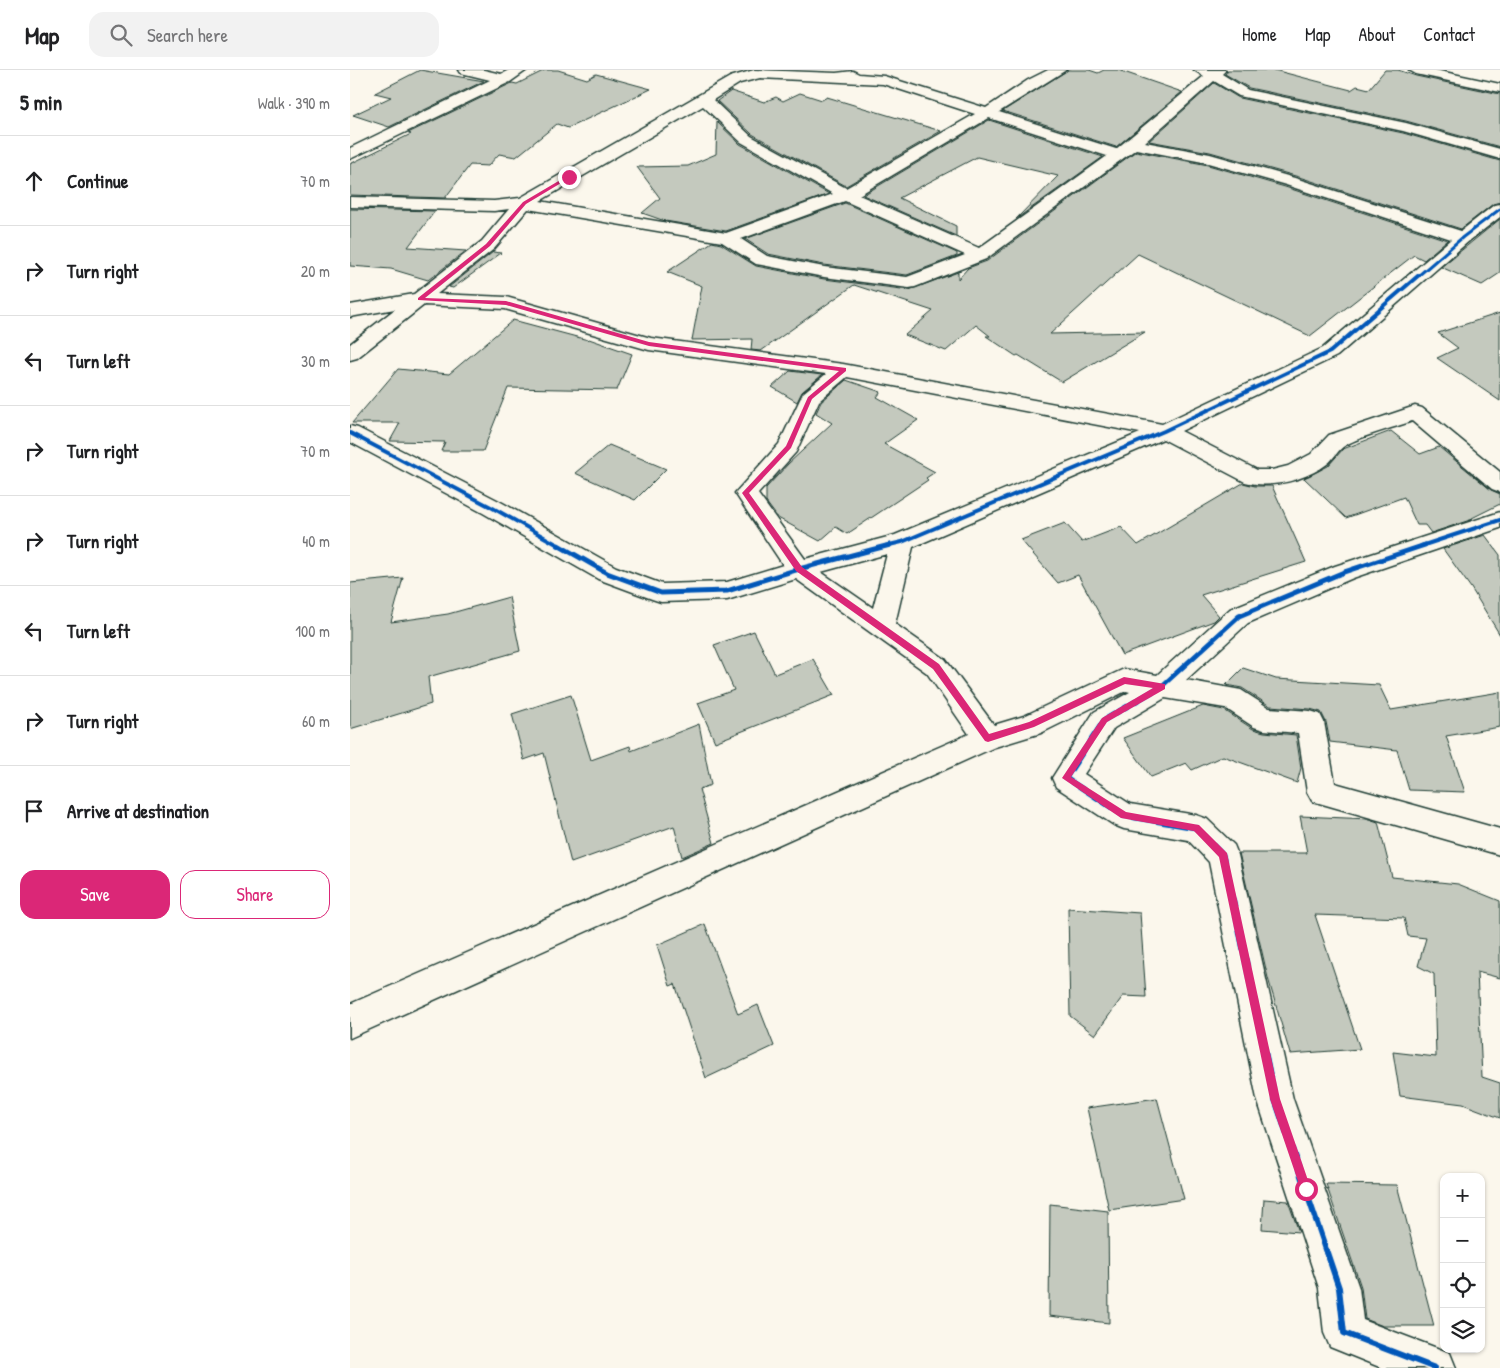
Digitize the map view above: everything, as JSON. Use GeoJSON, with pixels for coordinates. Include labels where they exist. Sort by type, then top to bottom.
{"type":"FeatureCollection","features":[{"type":"Feature","properties":{"kind":"street"},"geometry":{"type":"LineString","coordinates":[[466,70],[505,79]]}},
{"type":"Feature","properties":{"kind":"street"},"geometry":{"type":"LineString","coordinates":[[350,154],[520,70]]}},
{"type":"Feature","properties":{"kind":"street"},"geometry":{"type":"LineString","coordinates":[[836,76],[887,70]]}},
{"type":"Feature","properties":{"kind":"street"},"geometry":{"type":"LineString","coordinates":[[727,238],[846,195],[989,112],[1032,83],[1059,70]]}},
{"type":"Feature","properties":{"kind":"street"},"geometry":{"type":"LineString","coordinates":[[1416,70],[1500,88]]}},
{"type":"Feature","properties":{"kind":"street"},"geometry":{"type":"LineString","coordinates":[[350,354],[488,245],[524,203],[735,80],[760,72],[884,80],[1117,154]]}},
{"type":"Feature","properties":{"kind":"street"},"geometry":{"type":"LineString","coordinates":[[350,202],[494,206],[524,203],[727,238],[762,260],[824,272],[909,283],[980,255],[1133,144],[1211,72],[1244,93],[1406,127],[1500,154]]}},
{"type":"Feature","properties":{"kind":"street"},"geometry":{"type":"LineString","coordinates":[[704,99],[746,139],[846,195],[980,255]]}},
{"type":"Feature","properties":{"kind":"street"},"geometry":{"type":"LineString","coordinates":[[1133,144],[1210,159],[1292,182],[1463,238]]}},
{"type":"Feature","properties":{"kind":"street"},"geometry":{"type":"LineString","coordinates":[[350,433],[491,508],[607,573],[662,593],[727,591],[799,569],[902,542],[1164,431],[1330,352],[1463,238],[1500,209]]}},
{"type":"Feature","properties":{"kind":"street"},"geometry":{"type":"LineString","coordinates":[[350,312],[420,299],[506,303],[649,344],[844,370],[1164,431],[1253,477],[1272,477],[1294,472],[1319,458],[1337,440],[1414,413],[1500,484]]}},
{"type":"Feature","properties":{"kind":"street"},"geometry":{"type":"LineString","coordinates":[[844,370],[810,398],[788,447],[746,493],[799,569],[936,666],[988,738]]}},
{"type":"Feature","properties":{"kind":"street"},"geometry":{"type":"LineString","coordinates":[[1435,1368],[1344,1333],[1338,1288],[1275,1099],[1224,855],[1196,828],[1124,816],[1066,778],[1104,720],[1162,686],[1239,616],[1344,572],[1500,520]]}},
{"type":"Feature","properties":{"kind":"street"},"geometry":{"type":"LineString","coordinates":[[881,628],[902,542]]}},
{"type":"Feature","properties":{"kind":"street"},"geometry":{"type":"LineString","coordinates":[[350,1022],[988,738],[1031,725],[1124,680],[1231,698],[1264,719],[1310,722],[1322,792],[1500,842]]}},
{"type":"Feature","properties":{"kind":"building"},"geometry":{"type":"Polygon","coordinates":[[[420,70],[484,81],[389,127],[353,115],[391,97],[375,93],[420,70]]]}},
{"type":"Feature","properties":{"kind":"building"},"geometry":{"type":"Polygon","coordinates":[[[545,70],[558,70],[587,79],[596,74],[651,89],[568,128],[557,124],[516,157],[499,154],[488,166],[470,165],[445,198],[350,195],[350,164],[411,134],[408,133],[512,83],[517,84],[545,70]]]}},
{"type":"Feature","properties":{"kind":"building"},"geometry":{"type":"Polygon","coordinates":[[[1068,70],[1089,70],[1098,73],[1104,70],[1118,70],[1182,92],[1116,147],[1003,111],[1068,70]]]}},
{"type":"Feature","properties":{"kind":"building"},"geometry":{"type":"Polygon","coordinates":[[[1228,70],[1274,70],[1351,90],[1357,86],[1369,89],[1385,70],[1398,70],[1416,76],[1500,94],[1500,147],[1406,121],[1249,88],[1225,74],[1228,70]]]}},
{"type":"Feature","properties":{"kind":"building"},"geometry":{"type":"Polygon","coordinates":[[[1214,83],[1239,98],[1403,133],[1500,161],[1500,202],[1493,204],[1461,229],[1299,177],[1210,152],[1149,141],[1214,83]]]}},
{"type":"Feature","properties":{"kind":"building"},"geometry":{"type":"Polygon","coordinates":[[[731,91],[764,102],[776,97],[783,101],[800,93],[822,100],[827,97],[941,131],[846,186],[752,134],[717,101],[731,91]]]}},
{"type":"Feature","properties":{"kind":"building"},"geometry":{"type":"Polygon","coordinates":[[[989,120],[1103,157],[1016,219],[1058,176],[977,157],[899,198],[956,226],[956,236],[863,195],[989,120]]]}},
{"type":"Feature","properties":{"kind":"building"},"geometry":{"type":"Polygon","coordinates":[[[717,122],[740,144],[829,194],[726,231],[665,221],[642,213],[660,198],[637,167],[688,166],[716,154],[717,122]]]}},
{"type":"Feature","properties":{"kind":"building"},"geometry":{"type":"Polygon","coordinates":[[[1136,151],[1208,165],[1285,187],[1447,240],[1424,260],[1414,255],[1310,336],[1138,254],[1050,334],[1145,332],[1062,382],[1018,355],[1016,356],[986,336],[990,336],[976,325],[946,351],[905,335],[933,311],[854,285],[761,351],[751,350],[752,339],[692,340],[702,286],[667,272],[712,242],[721,244],[756,266],[824,279],[909,290],[958,272],[958,279],[968,268],[987,261],[1136,151]]]}},
{"type":"Feature","properties":{"kind":"building"},"geometry":{"type":"Polygon","coordinates":[[[845,203],[957,253],[957,256],[907,275],[824,265],[768,254],[745,239],[845,203]]]}},
{"type":"Feature","properties":{"kind":"building"},"geometry":{"type":"Polygon","coordinates":[[[350,209],[435,211],[408,247],[466,251],[428,280],[391,269],[350,266],[350,209]]]}},
{"type":"Feature","properties":{"kind":"building"},"geometry":{"type":"Polygon","coordinates":[[[1500,219],[1500,273],[1482,285],[1441,267],[1500,219]]]}},
{"type":"Feature","properties":{"kind":"building"},"geometry":{"type":"Polygon","coordinates":[[[493,252],[501,253],[453,288],[449,287],[493,252]]]}},
{"type":"Feature","properties":{"kind":"building"},"geometry":{"type":"Polygon","coordinates":[[[1500,313],[1500,401],[1437,358],[1458,348],[1438,333],[1500,313]]]}},
{"type":"Feature","properties":{"kind":"building"},"geometry":{"type":"Polygon","coordinates":[[[513,320],[589,339],[632,354],[617,390],[508,388],[483,451],[441,451],[445,442],[390,441],[400,423],[352,423],[398,369],[449,374],[513,320]]]}},
{"type":"Feature","properties":{"kind":"building"},"geometry":{"type":"Polygon","coordinates":[[[790,371],[822,375],[802,392],[797,402],[772,387],[790,371]]]}},
{"type":"Feature","properties":{"kind":"building"},"geometry":{"type":"Polygon","coordinates":[[[846,380],[881,392],[877,397],[918,420],[884,444],[935,472],[926,478],[928,480],[847,534],[836,527],[820,541],[778,518],[766,502],[766,488],[788,464],[832,423],[816,413],[821,402],[846,380]]]}},
{"type":"Feature","properties":{"kind":"building"},"geometry":{"type":"Polygon","coordinates":[[[1391,431],[1420,454],[1439,447],[1491,490],[1500,494],[1500,504],[1473,519],[1431,533],[1425,525],[1417,525],[1404,497],[1346,518],[1304,478],[1328,466],[1343,449],[1391,431]]]}},
{"type":"Feature","properties":{"kind":"building"},"geometry":{"type":"Polygon","coordinates":[[[609,445],[666,469],[635,500],[575,473],[609,445]]]}},
{"type":"Feature","properties":{"kind":"building"},"geometry":{"type":"Polygon","coordinates":[[[1243,483],[1255,486],[1272,486],[1306,562],[1201,595],[1219,616],[1214,621],[1122,655],[1078,575],[1058,583],[1021,540],[1065,523],[1082,542],[1121,527],[1138,545],[1243,483]]]}},
{"type":"Feature","properties":{"kind":"building"},"geometry":{"type":"Polygon","coordinates":[[[1485,535],[1500,555],[1500,635],[1471,588],[1443,549],[1485,535]]]}},
{"type":"Feature","properties":{"kind":"building"},"geometry":{"type":"Polygon","coordinates":[[[403,578],[391,622],[448,614],[509,597],[520,651],[428,677],[431,704],[350,729],[350,583],[403,578]]]}},
{"type":"Feature","properties":{"kind":"building"},"geometry":{"type":"Polygon","coordinates":[[[754,631],[775,674],[813,659],[834,695],[715,742],[698,703],[734,690],[714,645],[754,631]]]}},
{"type":"Feature","properties":{"kind":"building"},"geometry":{"type":"Polygon","coordinates":[[[1243,668],[1276,679],[1379,685],[1391,710],[1500,692],[1500,727],[1446,736],[1465,792],[1409,790],[1397,750],[1330,742],[1326,722],[1321,712],[1310,709],[1270,706],[1242,688],[1226,685],[1243,668]]]}},
{"type":"Feature","properties":{"kind":"building"},"geometry":{"type":"Polygon","coordinates":[[[571,695],[591,760],[630,746],[631,751],[699,724],[711,785],[699,789],[714,843],[682,857],[674,826],[571,863],[544,753],[524,760],[512,714],[571,695]]]}},
{"type":"Feature","properties":{"kind":"building"},"geometry":{"type":"Polygon","coordinates":[[[1203,706],[1224,710],[1253,729],[1296,735],[1301,768],[1297,783],[1223,756],[1192,770],[1186,763],[1151,777],[1123,738],[1203,706]]]}},
{"type":"Feature","properties":{"kind":"building"},"geometry":{"type":"Polygon","coordinates":[[[1300,816],[1369,819],[1378,822],[1392,877],[1458,884],[1500,901],[1500,978],[1477,972],[1482,1077],[1500,1083],[1500,1118],[1463,1104],[1400,1096],[1393,1052],[1436,1057],[1434,974],[1418,966],[1426,938],[1408,936],[1404,918],[1315,915],[1360,1049],[1290,1054],[1268,978],[1239,853],[1307,853],[1300,816]]]}},
{"type":"Feature","properties":{"kind":"building"},"geometry":{"type":"Polygon","coordinates":[[[1068,908],[1140,913],[1146,997],[1123,996],[1095,1035],[1070,1016],[1068,908]]]}},
{"type":"Feature","properties":{"kind":"building"},"geometry":{"type":"Polygon","coordinates":[[[705,924],[738,1014],[758,1005],[774,1046],[706,1078],[675,984],[670,986],[657,945],[705,924]]]}},
{"type":"Feature","properties":{"kind":"building"},"geometry":{"type":"Polygon","coordinates":[[[1157,1098],[1184,1199],[1109,1210],[1087,1108],[1157,1098]]]}},
{"type":"Feature","properties":{"kind":"building"},"geometry":{"type":"Polygon","coordinates":[[[1326,1184],[1397,1185],[1434,1326],[1383,1326],[1365,1319],[1361,1287],[1326,1184]]]}},
{"type":"Feature","properties":{"kind":"building"},"geometry":{"type":"Polygon","coordinates":[[[1264,1199],[1288,1201],[1299,1232],[1262,1229],[1264,1199]]]}},
{"type":"Feature","properties":{"kind":"building"},"geometry":{"type":"Polygon","coordinates":[[[1050,1204],[1108,1211],[1109,1323],[1049,1316],[1050,1204]]]}},
{"type":"Feature","properties":{"kind":"cycle path"},"geometry":{"type":"LineString","coordinates":[[350,433],[491,507],[607,573],[661,593],[727,591],[799,569],[902,542],[1164,431],[1330,352],[1463,237],[1500,209]]}},
{"type":"Feature","properties":{"kind":"cycle path"},"geometry":{"type":"LineString","coordinates":[[1435,1368],[1344,1333],[1339,1288],[1275,1099],[1223,855],[1196,828],[1124,816],[1066,778],[1104,720],[1162,686],[1239,616],[1344,572],[1500,520]]}},
{"type":"Feature","properties":{"kind":"route"},"geometry":{"type":"LineString","coordinates":[[569,177],[524,203],[488,245],[420,299],[506,303],[649,344],[844,370],[810,398],[788,447],[746,493],[799,569],[936,666],[988,738],[1031,725],[1124,680],[1162,686],[1104,720],[1066,778],[1124,816],[1196,828],[1224,855],[1275,1099],[1306,1189]]}}]}
